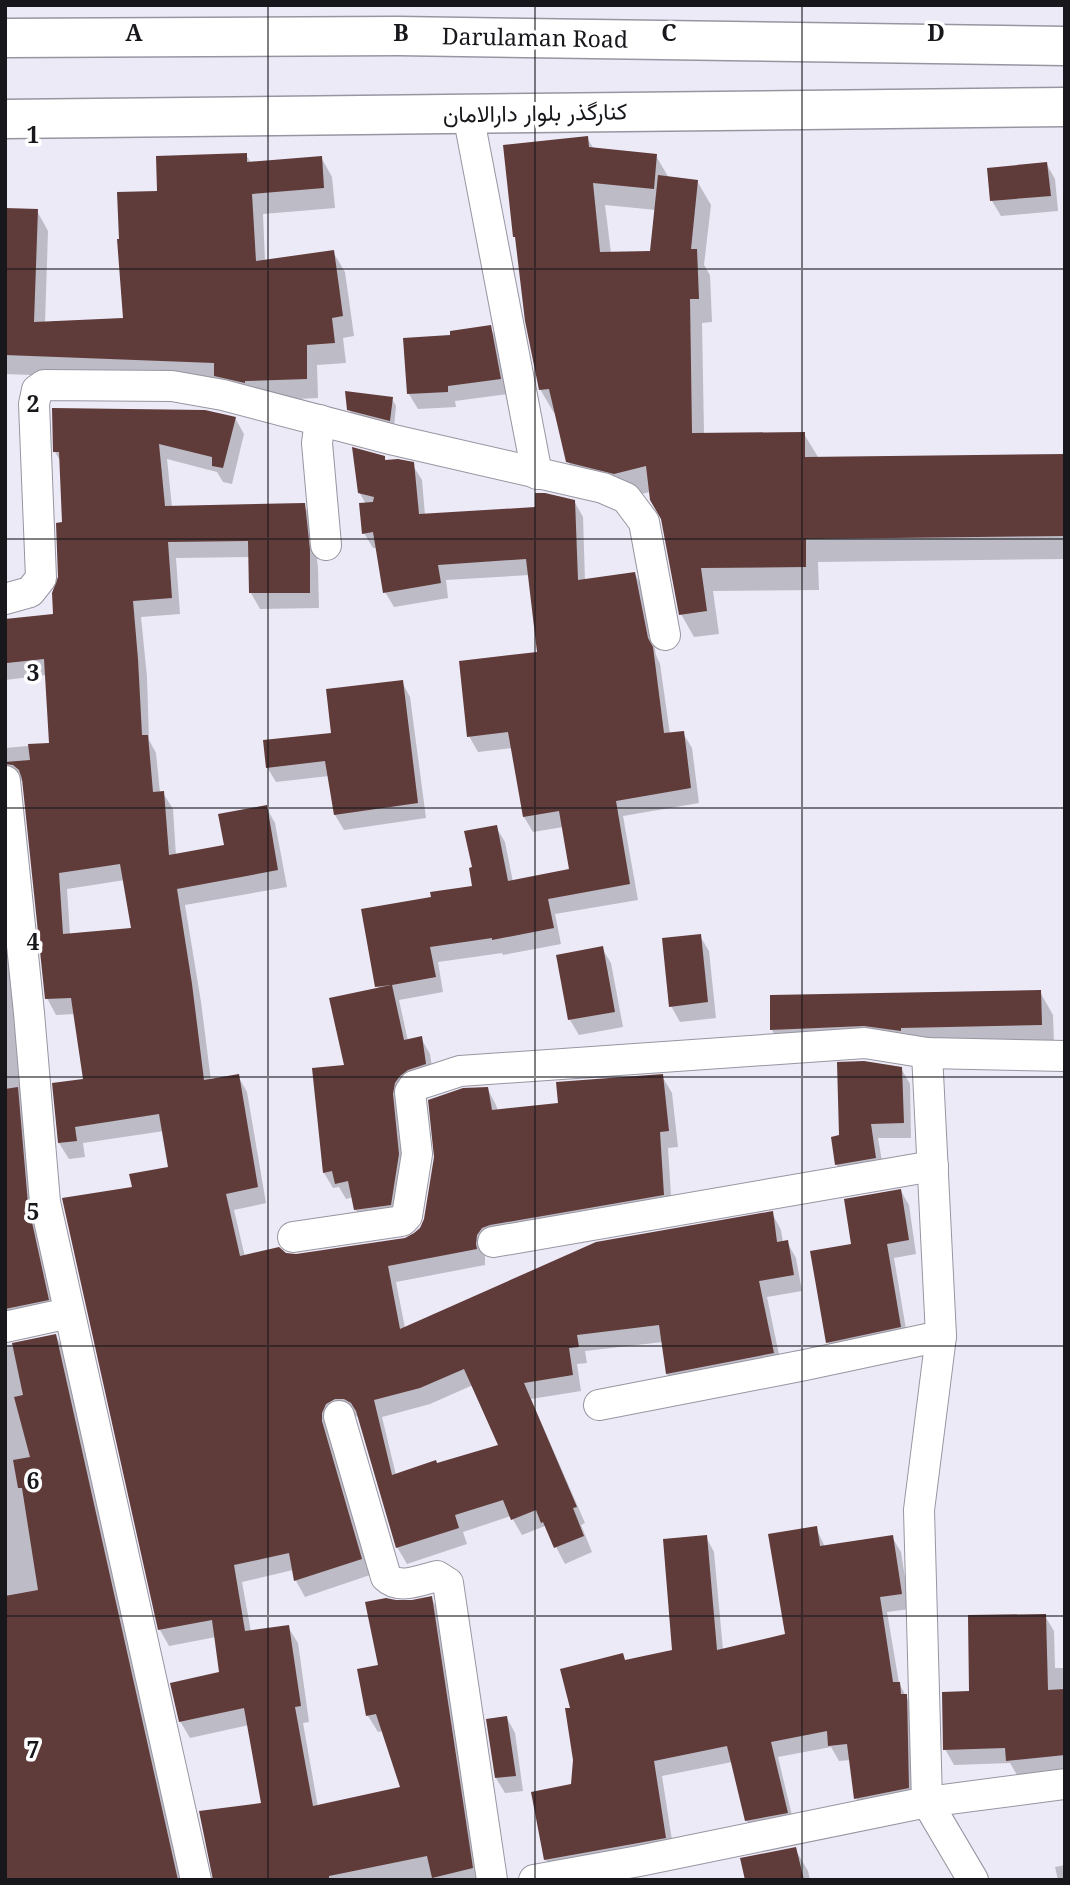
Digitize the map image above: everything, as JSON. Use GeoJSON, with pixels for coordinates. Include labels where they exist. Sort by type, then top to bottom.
{"type":"FeatureCollection","features":[{"type":"Feature","properties":{"kind":"street","name":"Darulaman Road"},"geometry":{"type":"LineString","coordinates":[[5,38],[398,36],[1065,46]]}},
{"type":"Feature","properties":{"kind":"street","name":"کنارگذر بلوار دارالامان"},"geometry":{"type":"LineString","coordinates":[[5,119],[1065,107]]}},
{"type":"Feature","properties":{"kind":"street"},"geometry":{"type":"LineString","coordinates":[[468,114],[537,474]]}},
{"type":"Feature","properties":{"kind":"street"},"geometry":{"type":"LineString","coordinates":[[5,600],[30,592],[41,578],[34,404],[37,390],[44,385],[172,386],[223,395],[320,421],[603,488],[626,498],[644,522],[665,635]]}},
{"type":"Feature","properties":{"kind":"street"},"geometry":{"type":"LineString","coordinates":[[320,421],[317,443],[326,545]]}},
{"type":"Feature","properties":{"kind":"street"},"geometry":{"type":"LineString","coordinates":[[5,781],[45,1202],[195,1880]]}},
{"type":"Feature","properties":{"kind":"street"},"geometry":{"type":"LineString","coordinates":[[293,1237],[401,1221],[407,1216],[416,1154],[410,1092],[414,1086],[460,1071],[865,1043],[927,1053],[1065,1056]]}},
{"type":"Feature","properties":{"kind":"street"},"geometry":{"type":"LineString","coordinates":[[927,1053],[941,1336],[919,1510],[927,1802],[973,1880]]}},
{"type":"Feature","properties":{"kind":"street"},"geometry":{"type":"LineString","coordinates":[[493,1242],[933,1166]]}},
{"type":"Feature","properties":{"kind":"street"},"geometry":{"type":"LineString","coordinates":[[5,1327],[69,1313]]}},
{"type":"Feature","properties":{"kind":"street"},"geometry":{"type":"LineString","coordinates":[[599,1405],[941,1336]]}},
{"type":"Feature","properties":{"kind":"street"},"geometry":{"type":"LineString","coordinates":[[339,1416],[386,1577],[391,1582],[400,1584],[437,1576],[448,1583],[492,1880]]}},
{"type":"Feature","properties":{"kind":"street"},"geometry":{"type":"LineString","coordinates":[[534,1880],[641,1870],[927,1802],[1065,1784]]}},
{"type":"Feature","properties":{"kind":"building"},"geometry":{"type":"Polygon","coordinates":[[[588,136],[589,147],[657,154],[654,189],[593,183],[600,252],[650,251],[658,175],[698,180],[691,249],[697,249],[699,299],[690,299],[692,433],[805,432],[805,457],[1065,454],[1065,536],[806,539],[806,567],[701,568],[707,611],[679,615],[661,519],[650,500],[646,466],[614,474],[566,462],[549,389],[539,390],[525,321],[503,145],[588,136]]]}},
{"type":"Feature","properties":{"kind":"building"},"geometry":{"type":"Polygon","coordinates":[[[247,153],[247,162],[322,156],[324,188],[252,194],[256,261],[334,250],[343,316],[332,318],[335,343],[307,345],[307,379],[245,383],[214,376],[214,363],[5,355],[5,208],[38,209],[34,322],[123,318],[117,239],[117,192],[157,191],[156,156],[247,153]]]}},
{"type":"Feature","properties":{"kind":"building"},"geometry":{"type":"Polygon","coordinates":[[[1047,162],[1051,196],[990,201],[987,168],[1047,162]]]}},
{"type":"Feature","properties":{"kind":"building"},"geometry":{"type":"Polygon","coordinates":[[[491,325],[501,379],[448,386],[448,392],[407,394],[403,338],[450,335],[450,331],[491,325]]]}},
{"type":"Feature","properties":{"kind":"building"},"geometry":{"type":"Polygon","coordinates":[[[345,391],[393,397],[390,421],[347,410],[345,391]]]}},
{"type":"Feature","properties":{"kind":"building"},"geometry":{"type":"Polygon","coordinates":[[[52,408],[205,410],[236,417],[223,468],[212,466],[212,457],[159,444],[165,506],[305,503],[310,550],[310,593],[249,593],[248,541],[168,542],[172,598],[133,601],[142,735],[148,735],[153,792],[164,791],[169,855],[224,845],[218,814],[267,805],[278,870],[177,889],[204,1080],[239,1074],[258,1187],[226,1194],[240,1256],[279,1247],[286,1253],[296,1254],[405,1238],[414,1233],[424,1219],[434,1157],[428,1100],[463,1088],[488,1087],[492,1110],[558,1103],[556,1082],[663,1074],[669,1131],[660,1132],[664,1195],[490,1225],[482,1228],[477,1235],[477,1249],[388,1266],[400,1329],[596,1242],[773,1211],[777,1242],[788,1240],[794,1275],[759,1281],[774,1353],[666,1374],[659,1325],[577,1335],[579,1347],[569,1348],[573,1375],[524,1383],[577,1507],[573,1508],[584,1536],[554,1548],[536,1510],[511,1520],[503,1500],[455,1515],[459,1528],[396,1548],[356,1411],[351,1403],[344,1399],[335,1399],[326,1404],[322,1421],[362,1559],[294,1581],[289,1553],[234,1565],[245,1631],[289,1625],[301,1706],[295,1707],[313,1806],[400,1787],[376,1714],[366,1716],[357,1669],[378,1665],[365,1602],[386,1598],[412,1600],[432,1596],[473,1868],[432,1878],[427,1856],[329,1876],[329,1880],[213,1880],[199,1811],[261,1803],[244,1708],[179,1722],[170,1683],[219,1672],[212,1620],[158,1630],[62,1198],[132,1187],[129,1174],[168,1167],[159,1114],[75,1127],[77,1141],[58,1143],[52,1083],[83,1079],[71,998],[45,999],[22,779],[19,770],[13,765],[5,764],[30,760],[28,744],[49,743],[44,659],[7,663],[5,619],[53,614],[52,593],[58,577],[56,523],[62,522],[59,452],[53,452],[52,408]],[[120,864],[59,873],[63,934],[131,928],[120,864]],[[464,1369],[420,1388],[374,1400],[392,1475],[436,1460],[437,1463],[498,1445],[464,1369]]]}},
{"type":"Feature","properties":{"kind":"building"},"geometry":{"type":"Polygon","coordinates":[[[352,447],[385,456],[385,460],[414,462],[419,514],[535,507],[535,493],[575,500],[578,580],[635,572],[648,638],[653,647],[664,733],[684,731],[691,788],[616,801],[630,884],[548,899],[554,928],[492,940],[430,947],[436,977],[392,985],[404,1040],[422,1036],[426,1064],[408,1070],[395,1083],[393,1094],[399,1154],[391,1205],[354,1210],[348,1181],[335,1184],[332,1171],[323,1173],[312,1068],[344,1065],[329,998],[391,985],[375,987],[361,909],[431,897],[430,892],[472,886],[469,868],[472,867],[464,831],[497,825],[508,881],[569,869],[559,811],[523,817],[508,732],[467,737],[459,661],[537,652],[526,559],[438,565],[441,583],[383,593],[373,532],[362,534],[359,503],[373,502],[374,497],[358,493],[352,447]]]}},
{"type":"Feature","properties":{"kind":"building"},"geometry":{"type":"Polygon","coordinates":[[[403,680],[418,803],[334,815],[325,761],[266,768],[263,740],[331,733],[326,689],[403,680]]]}},
{"type":"Feature","properties":{"kind":"building"},"geometry":{"type":"Polygon","coordinates":[[[701,934],[708,1002],[669,1007],[662,938],[701,934]]]}},
{"type":"Feature","properties":{"kind":"building"},"geometry":{"type":"Polygon","coordinates":[[[603,946],[615,1012],[568,1020],[556,955],[603,946]]]}},
{"type":"Feature","properties":{"kind":"building"},"geometry":{"type":"Polygon","coordinates":[[[1041,990],[1042,1025],[901,1028],[901,1031],[864,1026],[770,1030],[770,995],[1041,990]]]}},
{"type":"Feature","properties":{"kind":"building"},"geometry":{"type":"Polygon","coordinates":[[[864,1061],[902,1067],[904,1123],[871,1124],[876,1158],[835,1165],[831,1137],[839,1135],[837,1062],[864,1061]]]}},
{"type":"Feature","properties":{"kind":"building"},"geometry":{"type":"Polygon","coordinates":[[[18,1087],[28,1204],[49,1300],[5,1309],[5,1089],[18,1087]]]}},
{"type":"Feature","properties":{"kind":"building"},"geometry":{"type":"Polygon","coordinates":[[[901,1189],[909,1240],[887,1244],[901,1327],[826,1343],[810,1251],[851,1244],[844,1199],[901,1189]]]}},
{"type":"Feature","properties":{"kind":"building"},"geometry":{"type":"Polygon","coordinates":[[[56,1334],[178,1880],[5,1880],[5,1596],[38,1590],[22,1488],[18,1488],[13,1460],[30,1457],[14,1397],[23,1395],[12,1343],[56,1334]]]}},
{"type":"Feature","properties":{"kind":"building"},"geometry":{"type":"Polygon","coordinates":[[[817,1526],[820,1546],[893,1535],[902,1594],[880,1597],[893,1682],[900,1682],[901,1694],[907,1694],[909,1788],[854,1799],[847,1744],[828,1746],[827,1731],[771,1742],[788,1813],[745,1821],[727,1746],[654,1761],[666,1838],[544,1860],[531,1792],[571,1784],[573,1760],[565,1708],[570,1708],[560,1669],[623,1653],[625,1660],[672,1650],[663,1539],[707,1535],[717,1650],[785,1634],[768,1534],[817,1526]]]}},
{"type":"Feature","properties":{"kind":"building"},"geometry":{"type":"Polygon","coordinates":[[[1046,1614],[1048,1690],[1065,1689],[1065,1755],[1006,1761],[1005,1748],[943,1750],[942,1692],[969,1691],[968,1615],[1046,1614]]]}},
{"type":"Feature","properties":{"kind":"building"},"geometry":{"type":"Polygon","coordinates":[[[507,1716],[516,1776],[495,1778],[486,1719],[507,1716]]]}},
{"type":"Feature","properties":{"kind":"building"},"geometry":{"type":"Polygon","coordinates":[[[796,1847],[804,1880],[745,1880],[740,1858],[796,1847]]]}}]}
